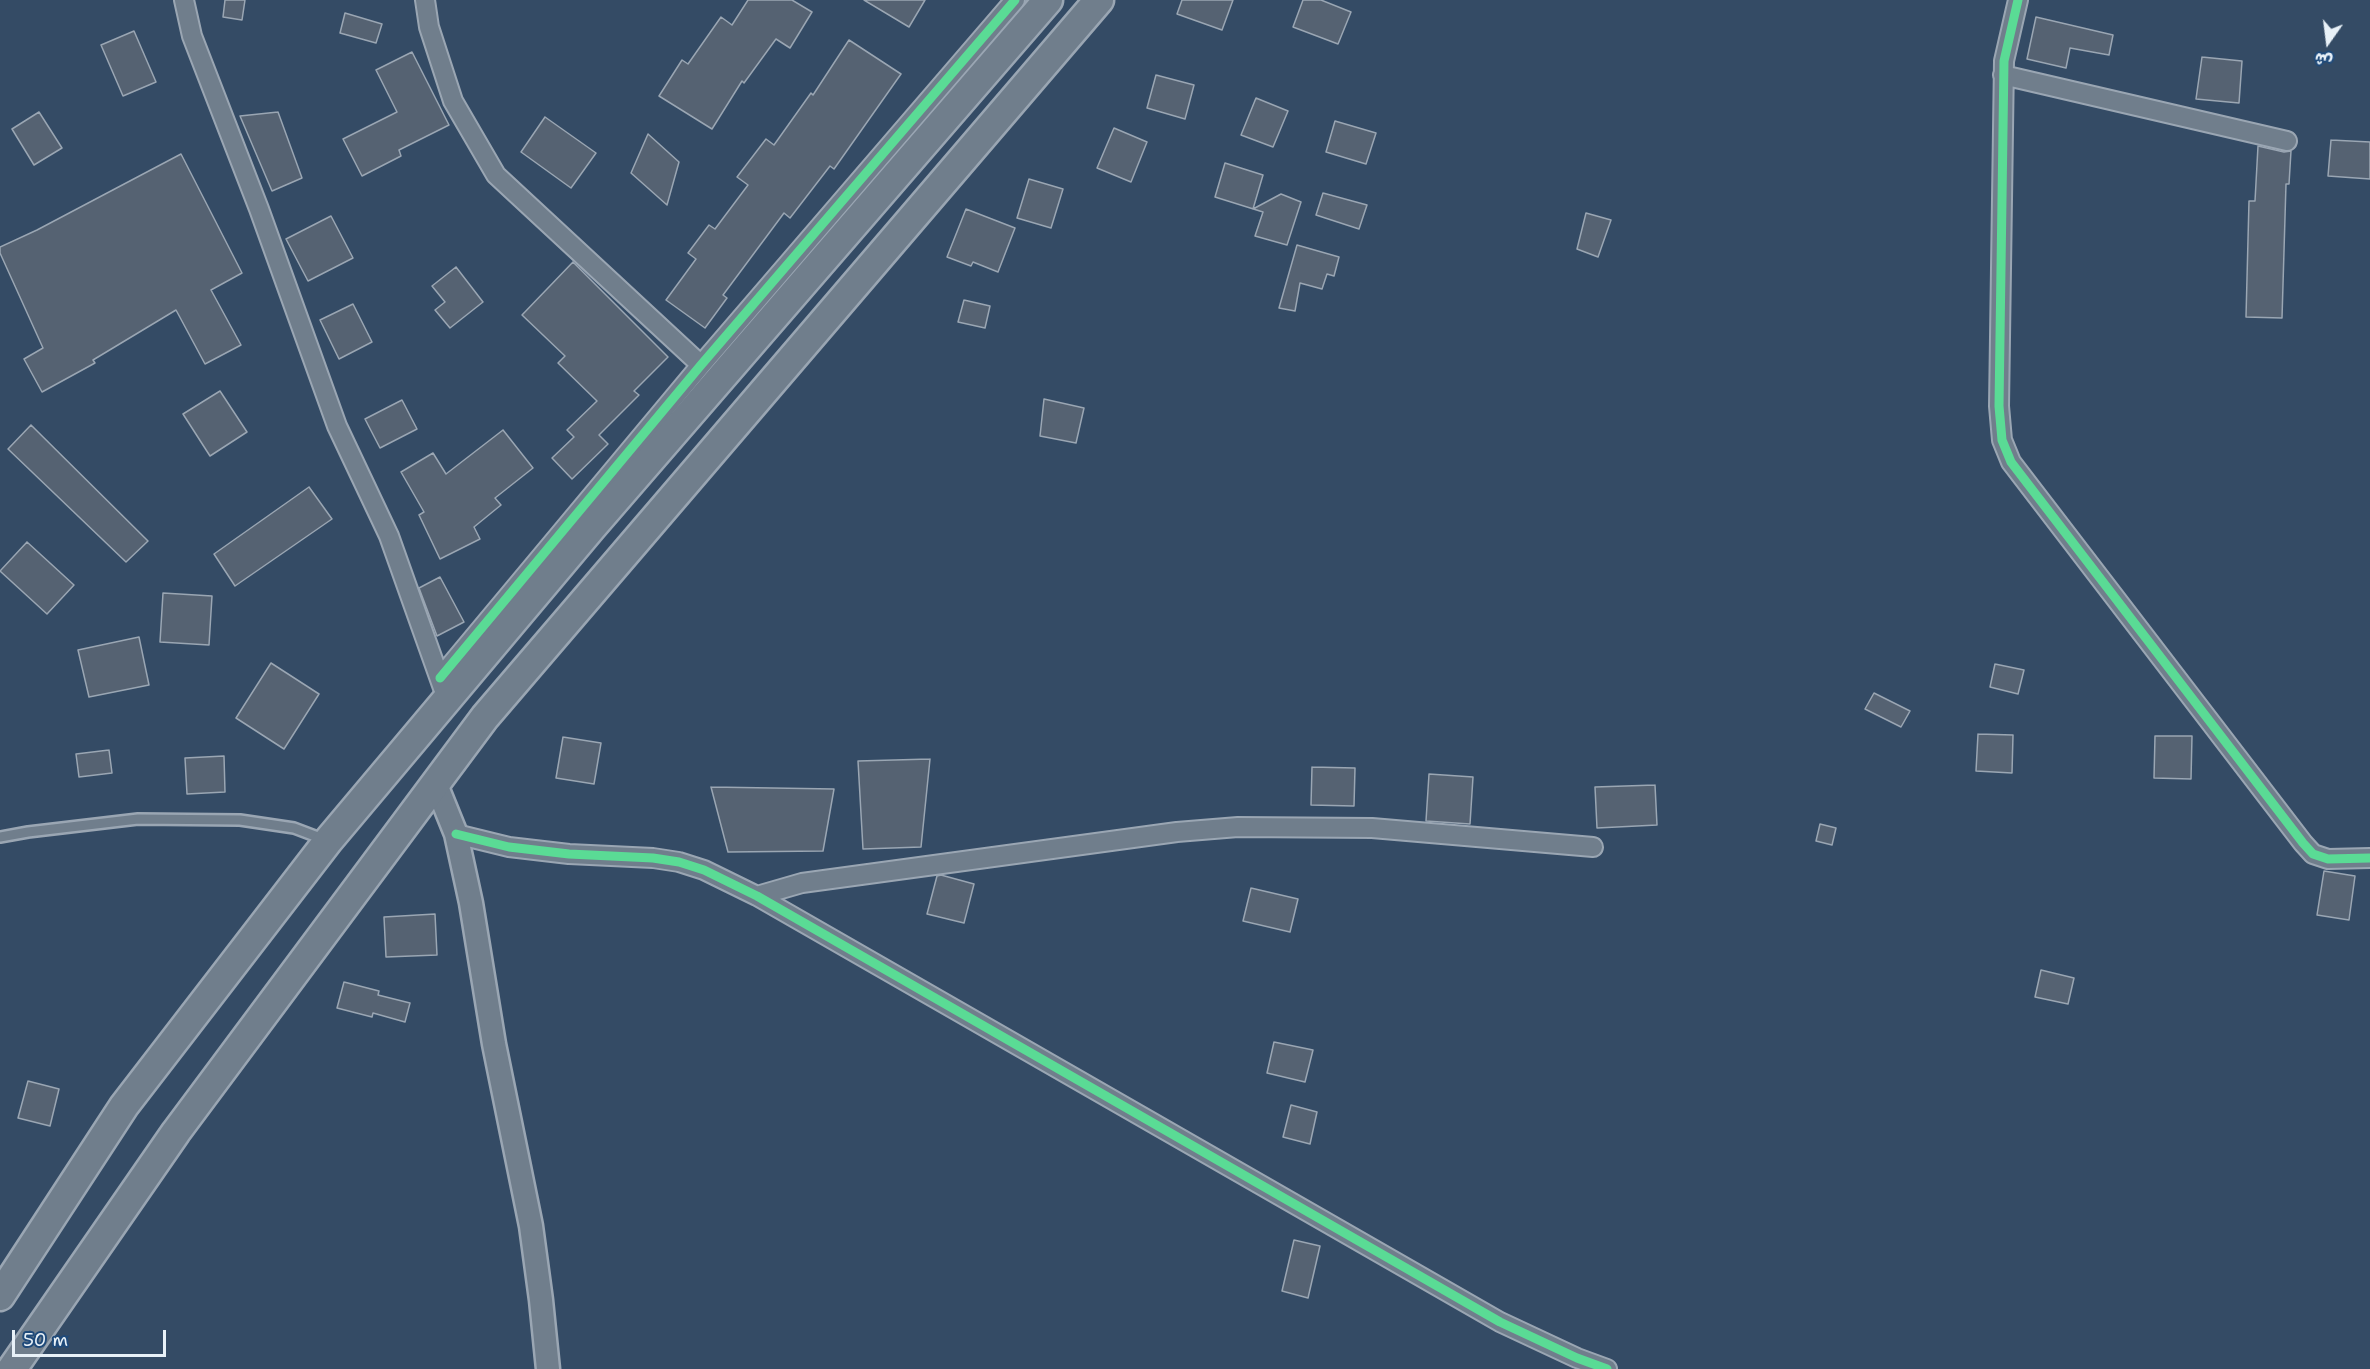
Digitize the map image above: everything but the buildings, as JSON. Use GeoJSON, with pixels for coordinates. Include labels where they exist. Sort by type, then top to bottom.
{"type":"FeatureCollection","features":[{"type":"Feature","properties":{"kind":"main road"},"geometry":{"type":"LineString","coordinates":[[0,1296],[124,1106],[443,689],[600,518],[1048,0]]}},
{"type":"Feature","properties":{"kind":"main road"},"geometry":{"type":"LineString","coordinates":[[12,1369],[176,1132],[485,717],[1099,0]]}},
{"type":"Feature","properties":{"kind":"street"},"geometry":{"type":"LineString","coordinates":[[183,0],[195,46],[259,210],[337,426],[389,536],[443,689]]}},
{"type":"Feature","properties":{"kind":"street"},"geometry":{"type":"LineString","coordinates":[[425,0],[429,27],[453,101],[496,175],[701,364]]}},
{"type":"Feature","properties":{"kind":"street"},"geometry":{"type":"LineString","coordinates":[[443,689],[701,364],[1015,0]]}},
{"type":"Feature","properties":{"kind":"street"},"geometry":{"type":"LineString","coordinates":[[2018,0],[2003,75],[1999,406],[2002,440],[2011,462],[2303,843],[2313,854],[2328,859],[2370,858]]}},
{"type":"Feature","properties":{"kind":"street"},"geometry":{"type":"LineString","coordinates":[[2003,75],[2287,141]]}},
{"type":"Feature","properties":{"kind":"street"},"geometry":{"type":"LineString","coordinates":[[435,782],[456,834],[471,903],[494,1044],[531,1226],[542,1300],[548,1369]]}},
{"type":"Feature","properties":{"kind":"street"},"geometry":{"type":"LineString","coordinates":[[757,896],[802,883],[1177,832],[1238,827],[1372,828],[1593,847]]}},
{"type":"Feature","properties":{"kind":"street"},"geometry":{"type":"LineString","coordinates":[[456,834],[508,847],[679,862],[704,870],[757,896],[1500,1322],[1577,1358],[1607,1369]]}},
{"type":"Feature","properties":{"kind":"lane"},"geometry":{"type":"LineString","coordinates":[[0,837],[138,819],[240,820],[294,828],[328,841]]}},
{"type":"Feature","properties":{"kind":"cycle path"},"geometry":{"type":"LineString","coordinates":[[440,678],[701,365],[1015,0]]}},
{"type":"Feature","properties":{"kind":"cycle path"},"geometry":{"type":"LineString","coordinates":[[2018,0],[2004,61],[1999,406],[2002,440],[2011,462],[2303,843],[2313,854],[2328,859],[2370,858]]}},
{"type":"Feature","properties":{"kind":"cycle path"},"geometry":{"type":"LineString","coordinates":[[456,834],[509,847],[569,854],[653,858],[679,862],[704,870],[757,896],[1500,1322],[1577,1358],[1607,1369]]}}]}
